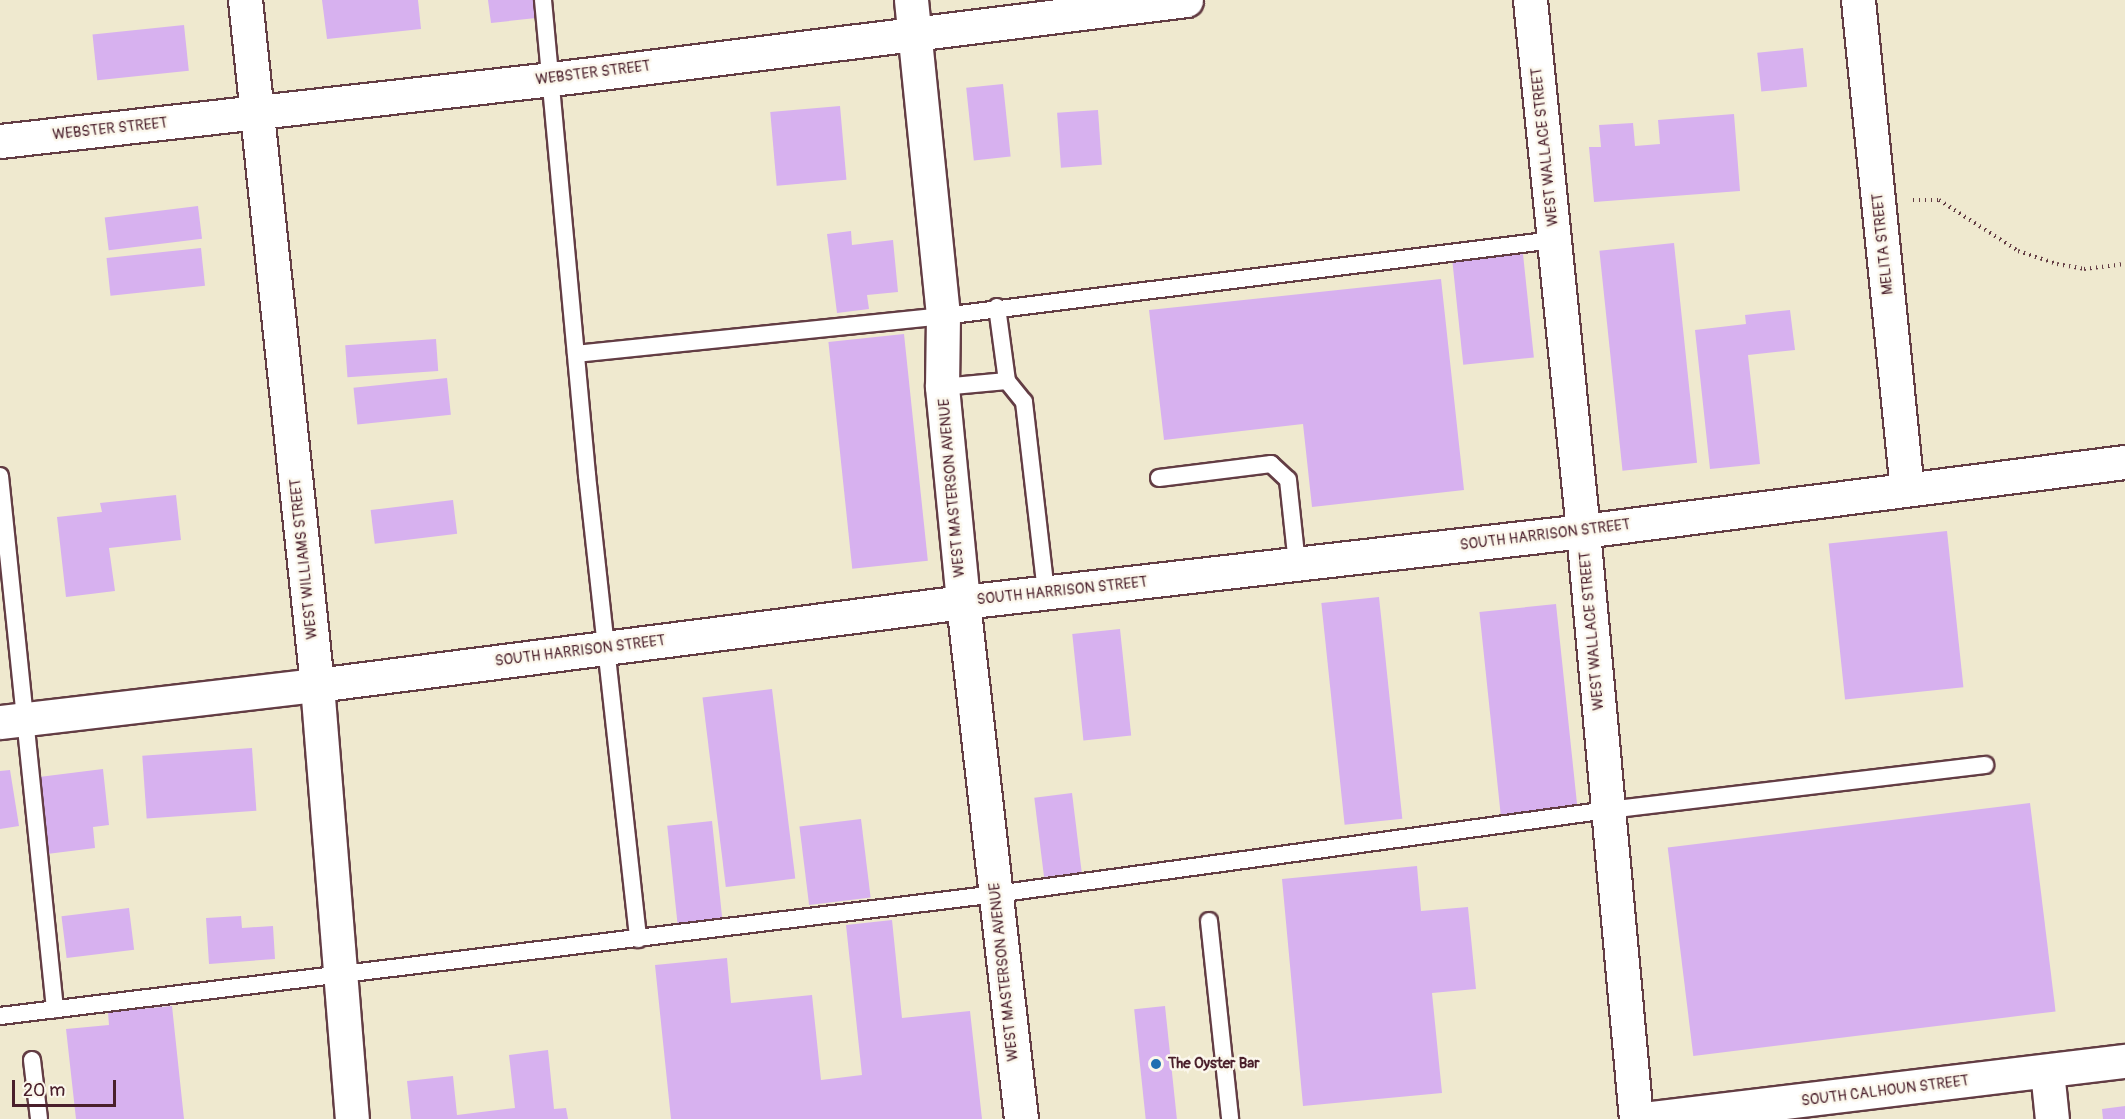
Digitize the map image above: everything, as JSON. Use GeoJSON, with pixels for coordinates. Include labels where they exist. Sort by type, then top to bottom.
{"type":"FeatureCollection","features":[{"type":"Feature","properties":{"kind":"street","name":"WEST WILLIAMS STREET"},"geometry":{"type":"LineString","coordinates":[[245,0],[317,684],[352,1119]]}},
{"type":"Feature","properties":{"kind":"street","name":"WEST MASTERSON AVENUE"},"geometry":{"type":"LineString","coordinates":[[911,0],[943,316],[942,387],[963,602],[1021,1119]]}},
{"type":"Feature","properties":{"kind":"street","name":"WEBSTER STREET"},"geometry":{"type":"LineString","coordinates":[[0,141],[552,79],[1186,0]]}},
{"type":"Feature","properties":{"kind":"street","name":"WEST WALLACE STREET"},"geometry":{"type":"LineString","coordinates":[[1530,0],[1583,531],[1636,1119]]}},
{"type":"Feature","properties":{"kind":"street","name":"MELITA STREET"},"geometry":{"type":"LineString","coordinates":[[1858,0],[1907,489]]}},
{"type":"Feature","properties":{"kind":"street","name":"SOUTH HARRISON STREET"},"geometry":{"type":"LineString","coordinates":[[12,720],[317,684],[963,602],[1583,531],[2125,462]]}},
{"type":"Feature","properties":{"kind":"street","name":"SOUTH CALHOUN STREET"},"geometry":{"type":"LineString","coordinates":[[1644,1119],[2125,1061]]}},
{"type":"Feature","properties":{"kind":"street"},"geometry":{"type":"LineString","coordinates":[[2047,1071],[2052,1119]]}},
{"type":"Feature","properties":{"kind":"lane"},"geometry":{"type":"LineString","coordinates":[[543,0],[576,354],[638,939]]}},
{"type":"Feature","properties":{"kind":"lane"},"geometry":{"type":"LineString","coordinates":[[576,354],[943,316],[998,307],[1554,240]]}},
{"type":"Feature","properties":{"kind":"lane"},"geometry":{"type":"LineString","coordinates":[[998,307],[1007,381],[1024,402],[1046,593]]}},
{"type":"Feature","properties":{"kind":"lane"},"geometry":{"type":"LineString","coordinates":[[942,387],[1007,381]]}},
{"type":"Feature","properties":{"kind":"lane"},"geometry":{"type":"LineString","coordinates":[[1159,478],[1271,464],[1288,480],[1297,564]]}},
{"type":"Feature","properties":{"kind":"lane"},"geometry":{"type":"LineString","coordinates":[[0,476],[12,720],[55,1009]]}},
{"type":"Feature","properties":{"kind":"lane"},"geometry":{"type":"LineString","coordinates":[[0,1016],[996,894],[1608,810],[1985,765]]}},
{"type":"Feature","properties":{"kind":"lane"},"geometry":{"type":"LineString","coordinates":[[1209,921],[1230,1119]]}},
{"type":"Feature","properties":{"kind":"lane"},"geometry":{"type":"LineString","coordinates":[[32,1060],[39,1119]]}},
{"type":"Feature","properties":{"kind":"path"},"geometry":{"type":"LineString","coordinates":[[1913,200],[1939,200],[2018,251],[2057,264],[2084,269],[2125,264]]}},
{"type":"Feature","properties":{"kind":"building"},"geometry":{"type":"Polygon","coordinates":[[[322,0],[418,0],[421,29],[327,39],[322,0]]]}},
{"type":"Feature","properties":{"kind":"building"},"geometry":{"type":"Polygon","coordinates":[[[488,0],[535,0],[536,18],[491,23],[488,0]]]}},
{"type":"Feature","properties":{"kind":"building"},"geometry":{"type":"Polygon","coordinates":[[[184,25],[189,71],[97,80],[93,35],[184,25]]]}},
{"type":"Feature","properties":{"kind":"building"},"geometry":{"type":"Polygon","coordinates":[[[1803,48],[1807,87],[1761,92],[1757,53],[1803,48]]]}},
{"type":"Feature","properties":{"kind":"building"},"geometry":{"type":"Polygon","coordinates":[[[1003,84],[1011,157],[974,160],[966,88],[1003,84]]]}},
{"type":"Feature","properties":{"kind":"building"},"geometry":{"type":"Polygon","coordinates":[[[840,106],[846,180],[777,186],[770,112],[840,106]]]}},
{"type":"Feature","properties":{"kind":"building"},"geometry":{"type":"Polygon","coordinates":[[[1098,110],[1102,165],[1061,168],[1057,113],[1098,110]]]}},
{"type":"Feature","properties":{"kind":"building"},"geometry":{"type":"Polygon","coordinates":[[[1734,114],[1740,191],[1594,202],[1589,147],[1601,147],[1599,125],[1633,123],[1635,146],[1660,144],[1658,120],[1734,114]]]}},
{"type":"Feature","properties":{"kind":"building"},"geometry":{"type":"Polygon","coordinates":[[[198,206],[202,239],[109,250],[105,217],[198,206]]]}},
{"type":"Feature","properties":{"kind":"building"},"geometry":{"type":"Polygon","coordinates":[[[851,231],[852,245],[893,240],[898,292],[867,295],[869,309],[837,313],[827,234],[851,231]]]}},
{"type":"Feature","properties":{"kind":"building"},"geometry":{"type":"Polygon","coordinates":[[[1674,243],[1697,463],[1623,471],[1599,251],[1674,243]]]}},
{"type":"Feature","properties":{"kind":"building"},"geometry":{"type":"Polygon","coordinates":[[[201,248],[205,286],[110,296],[107,258],[201,248]]]}},
{"type":"Feature","properties":{"kind":"building"},"geometry":{"type":"Polygon","coordinates":[[[1523,254],[1534,357],[1463,365],[1452,261],[1523,254]]]}},
{"type":"Feature","properties":{"kind":"building"},"geometry":{"type":"Polygon","coordinates":[[[1441,279],[1464,490],[1312,507],[1303,424],[1164,440],[1149,310],[1441,279]]]}},
{"type":"Feature","properties":{"kind":"building"},"geometry":{"type":"Polygon","coordinates":[[[1790,310],[1795,350],[1748,355],[1760,464],[1710,469],[1695,330],[1746,324],[1745,315],[1790,310]]]}},
{"type":"Feature","properties":{"kind":"building"},"geometry":{"type":"Polygon","coordinates":[[[904,334],[928,561],[852,569],[828,342],[904,334]]]}},
{"type":"Feature","properties":{"kind":"building"},"geometry":{"type":"Polygon","coordinates":[[[436,339],[438,371],[347,377],[345,345],[436,339]]]}},
{"type":"Feature","properties":{"kind":"building"},"geometry":{"type":"Polygon","coordinates":[[[447,378],[451,415],[357,425],[354,388],[447,378]]]}},
{"type":"Feature","properties":{"kind":"building"},"geometry":{"type":"Polygon","coordinates":[[[176,495],[181,540],[109,548],[115,591],[66,597],[57,517],[102,512],[100,503],[176,495]]]}},
{"type":"Feature","properties":{"kind":"building"},"geometry":{"type":"Polygon","coordinates":[[[453,500],[457,534],[375,544],[371,510],[453,500]]]}},
{"type":"Feature","properties":{"kind":"building"},"geometry":{"type":"Polygon","coordinates":[[[1947,531],[1963,687],[1845,700],[1829,543],[1947,531]]]}},
{"type":"Feature","properties":{"kind":"building"},"geometry":{"type":"Polygon","coordinates":[[[1379,597],[1402,819],[1345,825],[1321,603],[1379,597]]]}},
{"type":"Feature","properties":{"kind":"building"},"geometry":{"type":"Polygon","coordinates":[[[1556,604],[1578,813],[1501,821],[1479,612],[1556,604]]]}},
{"type":"Feature","properties":{"kind":"building"},"geometry":{"type":"Polygon","coordinates":[[[1120,629],[1131,735],[1083,740],[1072,634],[1120,629]]]}},
{"type":"Feature","properties":{"kind":"building"},"geometry":{"type":"Polygon","coordinates":[[[772,689],[795,879],[726,887],[703,698],[772,689]]]}},
{"type":"Feature","properties":{"kind":"building"},"geometry":{"type":"Polygon","coordinates":[[[252,748],[256,811],[147,819],[142,756],[252,748]]]}},
{"type":"Feature","properties":{"kind":"building"},"geometry":{"type":"Polygon","coordinates":[[[103,769],[109,825],[93,827],[95,848],[47,854],[39,777],[103,769]]]}},
{"type":"Feature","properties":{"kind":"building"},"geometry":{"type":"Polygon","coordinates":[[[10,770],[19,826],[0,829],[0,771],[10,770]]]}},
{"type":"Feature","properties":{"kind":"building"},"geometry":{"type":"Polygon","coordinates":[[[1072,793],[1082,872],[1044,877],[1034,798],[1072,793]]]}},
{"type":"Feature","properties":{"kind":"building"},"geometry":{"type":"Polygon","coordinates":[[[2030,803],[2056,1011],[1693,1056],[1668,847],[2030,803]]]}},
{"type":"Feature","properties":{"kind":"building"},"geometry":{"type":"Polygon","coordinates":[[[861,819],[871,897],[809,905],[799,827],[861,819]]]}},
{"type":"Feature","properties":{"kind":"building"},"geometry":{"type":"Polygon","coordinates":[[[712,821],[722,918],[677,923],[667,826],[712,821]]]}},
{"type":"Feature","properties":{"kind":"building"},"geometry":{"type":"Polygon","coordinates":[[[1417,866],[1421,911],[1468,907],[1476,989],[1432,993],[1442,1093],[1303,1106],[1282,879],[1417,866]]]}},
{"type":"Feature","properties":{"kind":"building"},"geometry":{"type":"Polygon","coordinates":[[[129,908],[134,950],[67,958],[62,916],[129,908]]]}},
{"type":"Feature","properties":{"kind":"building"},"geometry":{"type":"Polygon","coordinates":[[[241,916],[242,928],[273,926],[275,959],[209,964],[206,918],[241,916]]]}},
{"type":"Feature","properties":{"kind":"building"},"geometry":{"type":"Polygon","coordinates":[[[892,920],[902,1018],[970,1011],[982,1119],[671,1119],[655,965],[727,958],[731,1003],[812,995],[821,1080],[862,1075],[846,925],[892,920]]]}},
{"type":"Feature","properties":{"kind":"building"},"geometry":{"type":"Polygon","coordinates":[[[172,1006],[184,1119],[76,1119],[66,1029],[109,1025],[108,1012],[172,1006]]]}},
{"type":"Feature","properties":{"kind":"building","name":"The Oyster Bar"},"geometry":{"type":"Polygon","coordinates":[[[1165,1006],[1177,1119],[1146,1119],[1134,1009],[1165,1006]]]}},
{"type":"Feature","properties":{"kind":"building"},"geometry":{"type":"Polygon","coordinates":[[[548,1050],[554,1109],[566,1108],[568,1119],[411,1119],[407,1081],[453,1076],[457,1115],[515,1108],[509,1055],[548,1050]]]}},
{"type":"Feature","properties":{"kind":"building"},"geometry":{"type":"Polygon","coordinates":[[[2125,1106],[2125,1119],[2103,1119],[2102,1109],[2125,1106]]]}},
{"type":"Feature","properties":{"kind":"place","name":"The Oyster Bar"},"geometry":{"type":"Point","coordinates":[1156,1064]}}]}
